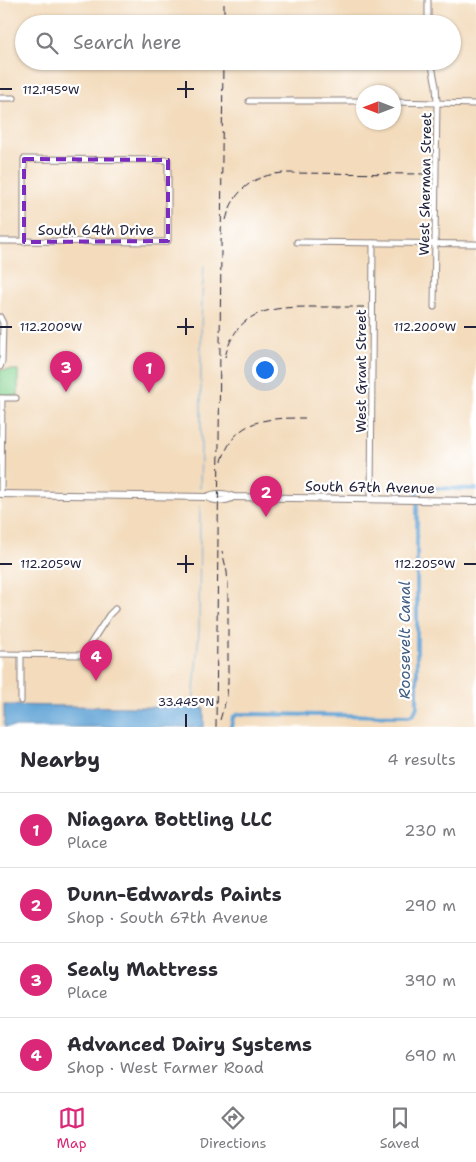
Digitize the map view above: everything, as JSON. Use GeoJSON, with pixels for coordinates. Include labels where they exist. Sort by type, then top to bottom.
{"type":"FeatureCollection","features":[{"type":"Feature","properties":{"kind":"main road","name":"South 67th Avenue"},"geometry":{"type":"LineString","coordinates":[[0,494],[207,497],[211,500],[229,500],[233,497],[476,501]]}},
{"type":"Feature","properties":{"kind":"street"},"geometry":{"type":"LineString","coordinates":[[428,0],[428,15]]}},
{"type":"Feature","properties":{"kind":"street","name":"West Sherman Street"},"geometry":{"type":"LineString","coordinates":[[433,70],[437,102],[434,307]]}},
{"type":"Feature","properties":{"kind":"street"},"geometry":{"type":"LineString","coordinates":[[0,98],[14,98]]}},
{"type":"Feature","properties":{"kind":"street"},"geometry":{"type":"LineString","coordinates":[[249,101],[356,102]]}},
{"type":"Feature","properties":{"kind":"street"},"geometry":{"type":"LineString","coordinates":[[401,102],[476,104]]}},
{"type":"Feature","properties":{"kind":"street","name":"South 64th Drive"},"geometry":{"type":"LineString","coordinates":[[0,241],[24,242],[168,241],[168,160],[24,159],[24,242]]}},
{"type":"Feature","properties":{"kind":"street"},"geometry":{"type":"LineString","coordinates":[[297,242],[476,244]]}},
{"type":"Feature","properties":{"kind":"street","name":"West Grant Street"},"geometry":{"type":"LineString","coordinates":[[371,499],[373,243]]}},
{"type":"Feature","properties":{"kind":"street"},"geometry":{"type":"LineString","coordinates":[[1,318],[1,367]]}},
{"type":"Feature","properties":{"kind":"street"},"geometry":{"type":"LineString","coordinates":[[0,494],[1,398],[16,398]]}},
{"type":"Feature","properties":{"kind":"street"},"geometry":{"type":"LineString","coordinates":[[0,654],[83,654],[109,615],[115,610]]}},
{"type":"Feature","properties":{"kind":"street"},"geometry":{"type":"LineString","coordinates":[[21,654],[21,701]]}},
{"type":"Feature","properties":{"kind":"highlighted area"},"geometry":{"type":"Polygon","coordinates":[[[24,159],[168,160],[168,241],[24,242],[24,159]]]}},
{"type":"Feature","properties":{"kind":"green space"},"geometry":{"type":"Polygon","coordinates":[[[0,370],[18,370],[18,396],[0,396],[0,370]]]}},
{"type":"Feature","properties":{"kind":"water"},"geometry":{"type":"Polygon","coordinates":[[[4,705],[204,708],[204,727],[4,727],[4,705]]]}},
{"type":"Feature","properties":{"kind":"waterway"},"geometry":{"type":"LineString","coordinates":[[200,488],[201,322],[204,266]]}},
{"type":"Feature","properties":{"kind":"waterway","name":"Roosevelt Canal"},"geometry":{"type":"LineString","coordinates":[[231,727],[233,717],[239,714],[409,716],[414,714],[417,706],[417,493],[425,488],[476,489]]}},
{"type":"Feature","properties":{"kind":"waterway"},"geometry":{"type":"LineString","coordinates":[[193,704],[199,631],[200,506]]}},
{"type":"Feature","properties":{"kind":"railway"},"geometry":{"type":"LineString","coordinates":[[224,0],[224,15]]}},
{"type":"Feature","properties":{"kind":"railway"},"geometry":{"type":"LineString","coordinates":[[216,727],[223,70]]}},
{"type":"Feature","properties":{"kind":"railway"},"geometry":{"type":"LineString","coordinates":[[226,220],[229,209],[240,192],[255,180],[274,174],[427,174]]}},
{"type":"Feature","properties":{"kind":"railway"},"geometry":{"type":"LineString","coordinates":[[225,357],[238,329],[247,320],[258,314],[270,310],[298,307],[364,307]]}},
{"type":"Feature","properties":{"kind":"railway"},"geometry":{"type":"LineString","coordinates":[[222,461],[235,436],[244,428],[265,420],[305,418]]}},
{"type":"Feature","properties":{"kind":"railway"},"geometry":{"type":"LineString","coordinates":[[220,720],[227,696],[228,682],[228,585],[222,551]]}},
{"type":"Feature","properties":{"kind":"place","name":"Sealy Mattress"},"geometry":{"type":"Point","coordinates":[66,392]}},
{"type":"Feature","properties":{"kind":"place","name":"Niagara Bottling LLC"},"geometry":{"type":"Point","coordinates":[149,393]}},
{"type":"Feature","properties":{"kind":"place","name":"Dunn-Edwards Paints"},"geometry":{"type":"Point","coordinates":[266,517]}},
{"type":"Feature","properties":{"kind":"place","name":"Advanced Dairy Systems"},"geometry":{"type":"Point","coordinates":[96,681]}}]}
